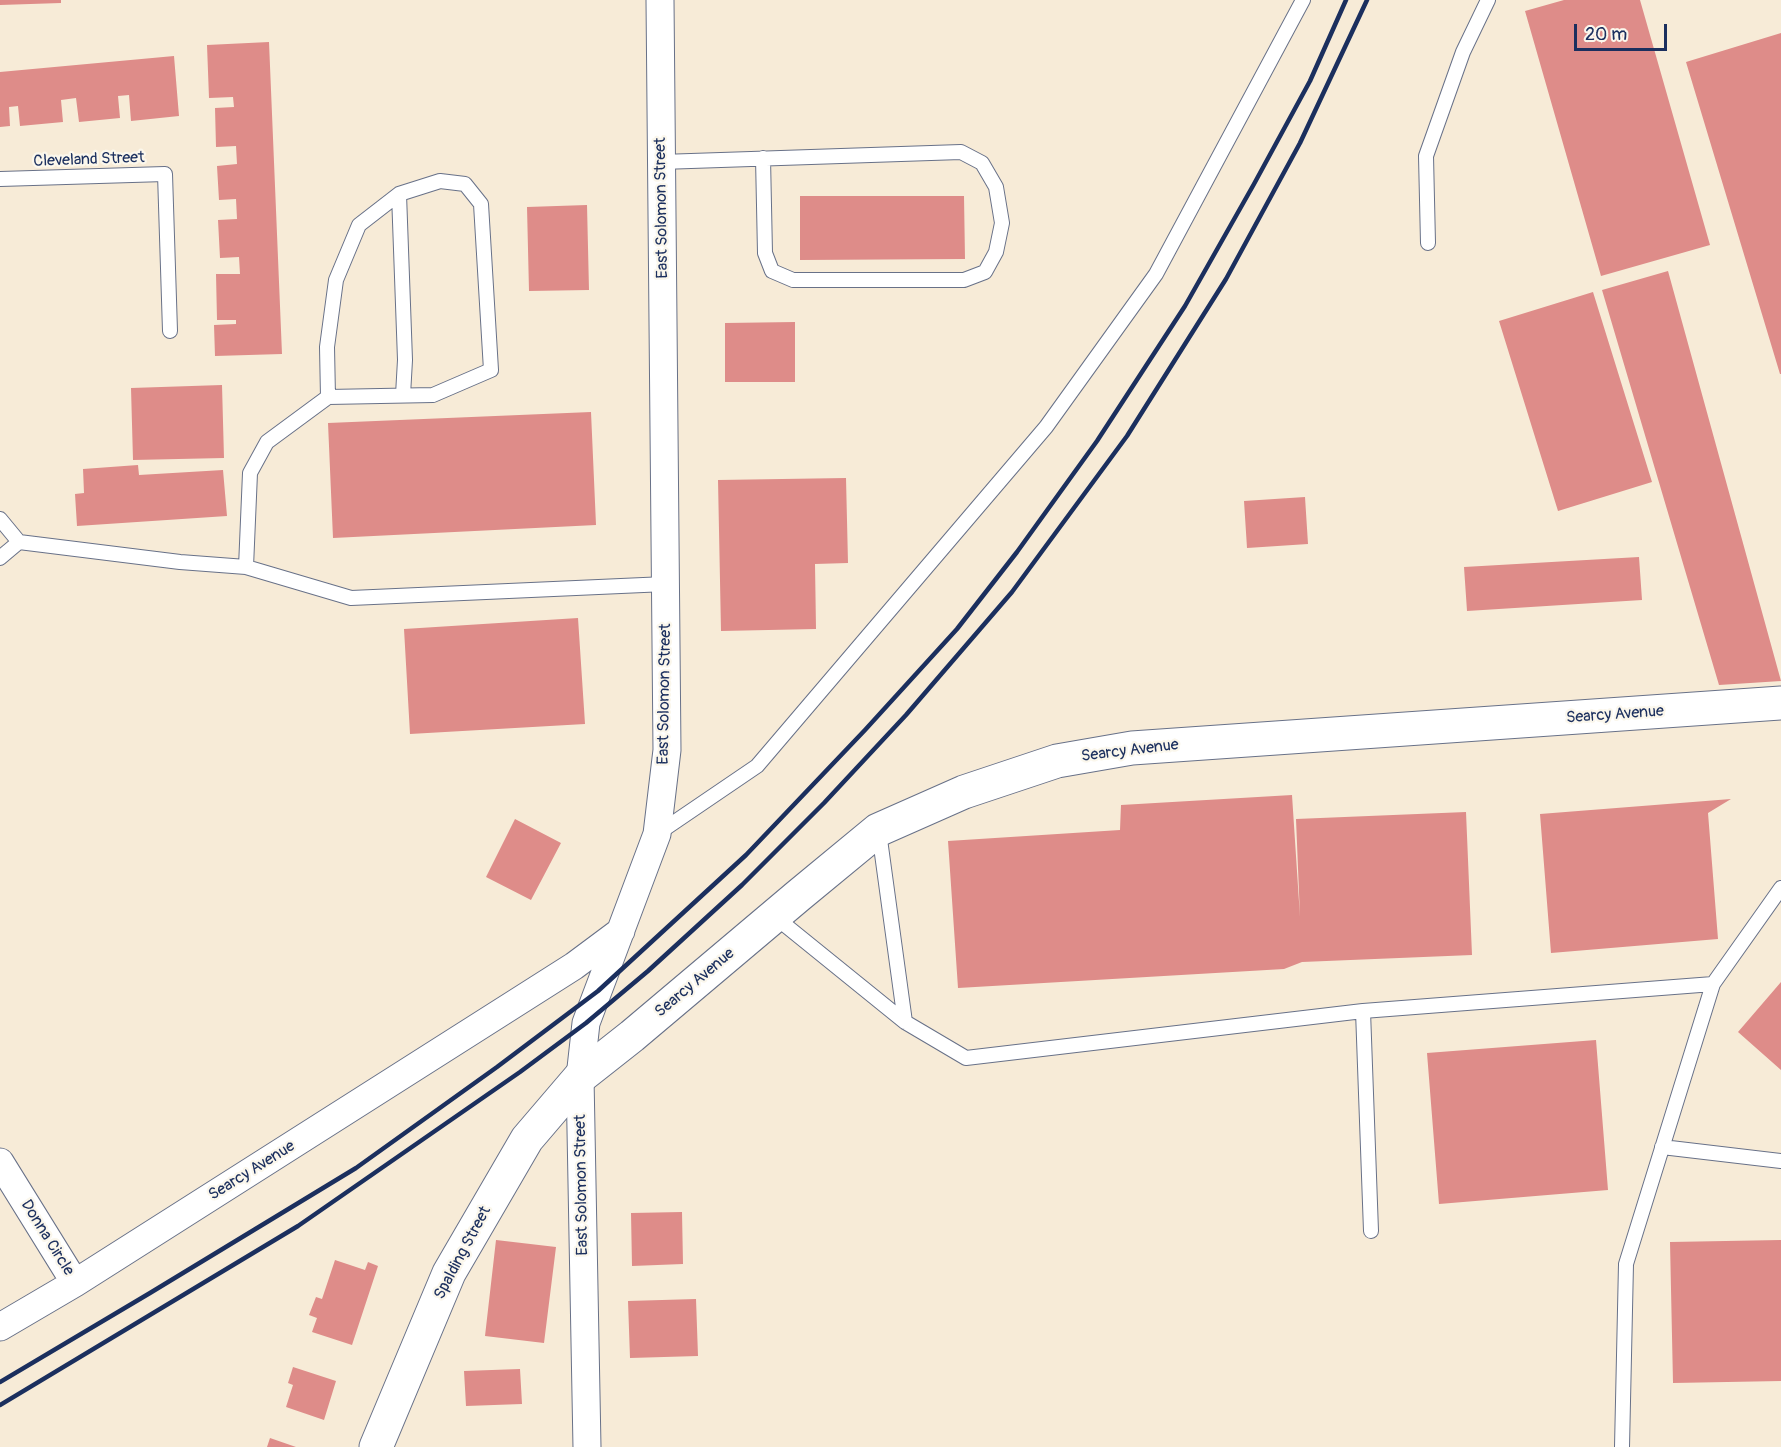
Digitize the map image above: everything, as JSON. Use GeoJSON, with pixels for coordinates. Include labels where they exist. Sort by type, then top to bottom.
{"type":"FeatureCollection","features":[{"type":"Feature","properties":{"kind":"street","name":"East Solomon Street"},"geometry":{"type":"LineString","coordinates":[[587,1447],[580,1077],[586,1023],[657,834],[667,750],[660,0]]}},
{"type":"Feature","properties":{"kind":"street","name":"Searcy Avenue"},"geometry":{"type":"LineString","coordinates":[[580,1077],[878,830],[964,792],[1057,761],[1132,748],[1781,704]]}},
{"type":"Feature","properties":{"kind":"street","name":"Searcy Avenue"},"geometry":{"type":"LineString","coordinates":[[0,1327],[75,1283],[574,966],[621,931]]}},
{"type":"Feature","properties":{"kind":"street","name":"Spalding Street"},"geometry":{"type":"LineString","coordinates":[[376,1447],[449,1273],[527,1139],[580,1077]]}},
{"type":"Feature","properties":{"kind":"street","name":"Donna Circle"},"geometry":{"type":"LineString","coordinates":[[0,1162],[75,1283]]}},
{"type":"Feature","properties":{"kind":"lane"},"geometry":{"type":"LineString","coordinates":[[657,834],[757,766],[1046,428],[1156,274],[1303,0]]}},
{"type":"Feature","properties":{"kind":"lane"},"geometry":{"type":"LineString","coordinates":[[1428,243],[1426,156],[1463,52],[1488,0]]}},
{"type":"Feature","properties":{"kind":"lane"},"geometry":{"type":"LineString","coordinates":[[661,162],[763,158],[961,152],[982,163],[996,187],[1002,223],[996,252],[985,272],[964,280],[793,280],[772,271],[765,254],[763,158]]}},
{"type":"Feature","properties":{"kind":"lane","name":"Cleveland Street"},"geometry":{"type":"LineString","coordinates":[[0,179],[165,174],[170,331]]}},
{"type":"Feature","properties":{"kind":"lane"},"geometry":{"type":"LineString","coordinates":[[246,567],[250,473],[267,442],[328,397],[434,395],[491,370],[481,204],[465,184],[440,181],[399,194],[359,225],[336,280],[327,347],[328,397]]}},
{"type":"Feature","properties":{"kind":"lane"},"geometry":{"type":"LineString","coordinates":[[399,194],[405,349],[403,395]]}},
{"type":"Feature","properties":{"kind":"lane"},"geometry":{"type":"LineString","coordinates":[[0,519],[19,542],[180,562],[246,567],[351,598],[666,584]]}},
{"type":"Feature","properties":{"kind":"lane"},"geometry":{"type":"LineString","coordinates":[[0,558],[19,542]]}},
{"type":"Feature","properties":{"kind":"lane"},"geometry":{"type":"LineString","coordinates":[[878,830],[905,1022]]}},
{"type":"Feature","properties":{"kind":"lane"},"geometry":{"type":"LineString","coordinates":[[1622,1447],[1626,1264],[1713,984],[1781,888]]}},
{"type":"Feature","properties":{"kind":"lane"},"geometry":{"type":"LineString","coordinates":[[774,916],[905,1022],[966,1058],[1363,1011],[1713,984]]}},
{"type":"Feature","properties":{"kind":"lane"},"geometry":{"type":"LineString","coordinates":[[1363,1011],[1371,1231]]}},
{"type":"Feature","properties":{"kind":"lane"},"geometry":{"type":"LineString","coordinates":[[1662,1148],[1781,1161]]}},
{"type":"Feature","properties":{"kind":"building"},"geometry":{"type":"Polygon","coordinates":[[[0,0],[61,0],[61,3],[0,5],[0,0]]]}},
{"type":"Feature","properties":{"kind":"building"},"geometry":{"type":"Polygon","coordinates":[[[1564,0],[1640,0],[1710,245],[1601,276],[1525,11],[1564,0]]]}},
{"type":"Feature","properties":{"kind":"building"},"geometry":{"type":"Polygon","coordinates":[[[1781,33],[1781,374],[1780,374],[1686,62],[1781,33]]]}},
{"type":"Feature","properties":{"kind":"building"},"geometry":{"type":"Polygon","coordinates":[[[269,42],[282,354],[215,356],[214,325],[236,324],[236,320],[217,320],[216,274],[240,274],[239,257],[220,258],[218,220],[237,219],[236,199],[219,200],[217,166],[237,164],[236,146],[216,147],[215,108],[234,107],[233,97],[209,98],[207,45],[269,42]]]}},
{"type":"Feature","properties":{"kind":"building"},"geometry":{"type":"Polygon","coordinates":[[[174,56],[179,116],[131,121],[129,95],[118,96],[120,118],[79,122],[76,98],[61,100],[63,122],[20,126],[18,106],[9,107],[10,126],[0,127],[0,72],[174,56]]]}},
{"type":"Feature","properties":{"kind":"building"},"geometry":{"type":"Polygon","coordinates":[[[800,196],[964,196],[965,259],[800,260],[800,196]]]}},
{"type":"Feature","properties":{"kind":"building"},"geometry":{"type":"Polygon","coordinates":[[[587,205],[589,290],[529,291],[527,207],[587,205]]]}},
{"type":"Feature","properties":{"kind":"building"},"geometry":{"type":"Polygon","coordinates":[[[1668,271],[1781,681],[1719,685],[1602,290],[1668,271]]]}},
{"type":"Feature","properties":{"kind":"building"},"geometry":{"type":"Polygon","coordinates":[[[1593,292],[1652,482],[1558,511],[1499,321],[1593,292]]]}},
{"type":"Feature","properties":{"kind":"building"},"geometry":{"type":"Polygon","coordinates":[[[795,322],[795,382],[725,382],[725,323],[795,322]]]}},
{"type":"Feature","properties":{"kind":"building"},"geometry":{"type":"Polygon","coordinates":[[[222,385],[224,458],[133,460],[131,388],[222,385]]]}},
{"type":"Feature","properties":{"kind":"building"},"geometry":{"type":"Polygon","coordinates":[[[591,412],[596,525],[333,538],[328,423],[591,412]]]}},
{"type":"Feature","properties":{"kind":"building"},"geometry":{"type":"Polygon","coordinates":[[[138,465],[139,475],[223,470],[227,516],[77,526],[75,494],[84,493],[83,469],[138,465]]]}},
{"type":"Feature","properties":{"kind":"building"},"geometry":{"type":"Polygon","coordinates":[[[846,478],[848,563],[815,564],[816,629],[721,631],[718,480],[846,478]]]}},
{"type":"Feature","properties":{"kind":"building"},"geometry":{"type":"Polygon","coordinates":[[[1305,497],[1308,544],[1247,548],[1244,501],[1305,497]]]}},
{"type":"Feature","properties":{"kind":"building"},"geometry":{"type":"Polygon","coordinates":[[[1639,557],[1642,600],[1467,611],[1464,567],[1639,557]]]}},
{"type":"Feature","properties":{"kind":"building"},"geometry":{"type":"Polygon","coordinates":[[[578,618],[585,724],[410,734],[404,629],[578,618]]]}},
{"type":"Feature","properties":{"kind":"building"},"geometry":{"type":"Polygon","coordinates":[[[1292,795],[1300,917],[1296,819],[1466,812],[1472,955],[1302,962],[1284,969],[958,988],[948,841],[1120,830],[1121,805],[1292,795]]]}},
{"type":"Feature","properties":{"kind":"building"},"geometry":{"type":"Polygon","coordinates":[[[1731,799],[1708,813],[1718,939],[1551,953],[1540,814],[1731,799]]]}},
{"type":"Feature","properties":{"kind":"building"},"geometry":{"type":"Polygon","coordinates":[[[515,819],[561,843],[531,900],[486,877],[515,819]]]}},
{"type":"Feature","properties":{"kind":"building"},"geometry":{"type":"Polygon","coordinates":[[[1781,982],[1781,1070],[1738,1032],[1781,982]]]}},
{"type":"Feature","properties":{"kind":"building"},"geometry":{"type":"Polygon","coordinates":[[[1596,1040],[1608,1190],[1439,1204],[1427,1053],[1596,1040]]]}},
{"type":"Feature","properties":{"kind":"building"},"geometry":{"type":"Polygon","coordinates":[[[682,1212],[683,1264],[632,1266],[631,1213],[682,1212]]]}},
{"type":"Feature","properties":{"kind":"building"},"geometry":{"type":"Polygon","coordinates":[[[496,1240],[556,1247],[544,1343],[485,1336],[496,1240]]]}},
{"type":"Feature","properties":{"kind":"building"},"geometry":{"type":"Polygon","coordinates":[[[1781,1240],[1781,1381],[1673,1383],[1670,1242],[1781,1240]]]}},
{"type":"Feature","properties":{"kind":"building"},"geometry":{"type":"Polygon","coordinates":[[[335,1260],[365,1270],[368,1262],[378,1266],[352,1345],[312,1332],[317,1318],[309,1315],[316,1297],[322,1299],[335,1260]]]}},
{"type":"Feature","properties":{"kind":"building"},"geometry":{"type":"Polygon","coordinates":[[[696,1299],[698,1356],[630,1358],[628,1301],[696,1299]]]}},
{"type":"Feature","properties":{"kind":"building"},"geometry":{"type":"Polygon","coordinates":[[[293,1367],[336,1381],[324,1420],[286,1407],[293,1385],[288,1383],[293,1367]]]}},
{"type":"Feature","properties":{"kind":"building"},"geometry":{"type":"Polygon","coordinates":[[[520,1369],[522,1404],[466,1406],[464,1371],[520,1369]]]}},
{"type":"Feature","properties":{"kind":"building"},"geometry":{"type":"Polygon","coordinates":[[[270,1438],[296,1447],[267,1447],[270,1438]]]}},
{"type":"Feature","properties":{"kind":"railway"},"geometry":{"type":"LineString","coordinates":[[0,1382],[356,1168],[598,991],[746,855],[957,629],[1017,552],[1097,441],[1185,306],[1254,184],[1310,81],[1346,0]]}},
{"type":"Feature","properties":{"kind":"railway"},"geometry":{"type":"LineString","coordinates":[[0,1405],[298,1226],[520,1072],[586,1023],[648,971],[742,885],[824,803],[906,715],[1012,592],[1127,436],[1226,279],[1300,143],[1367,0]]}}]}
